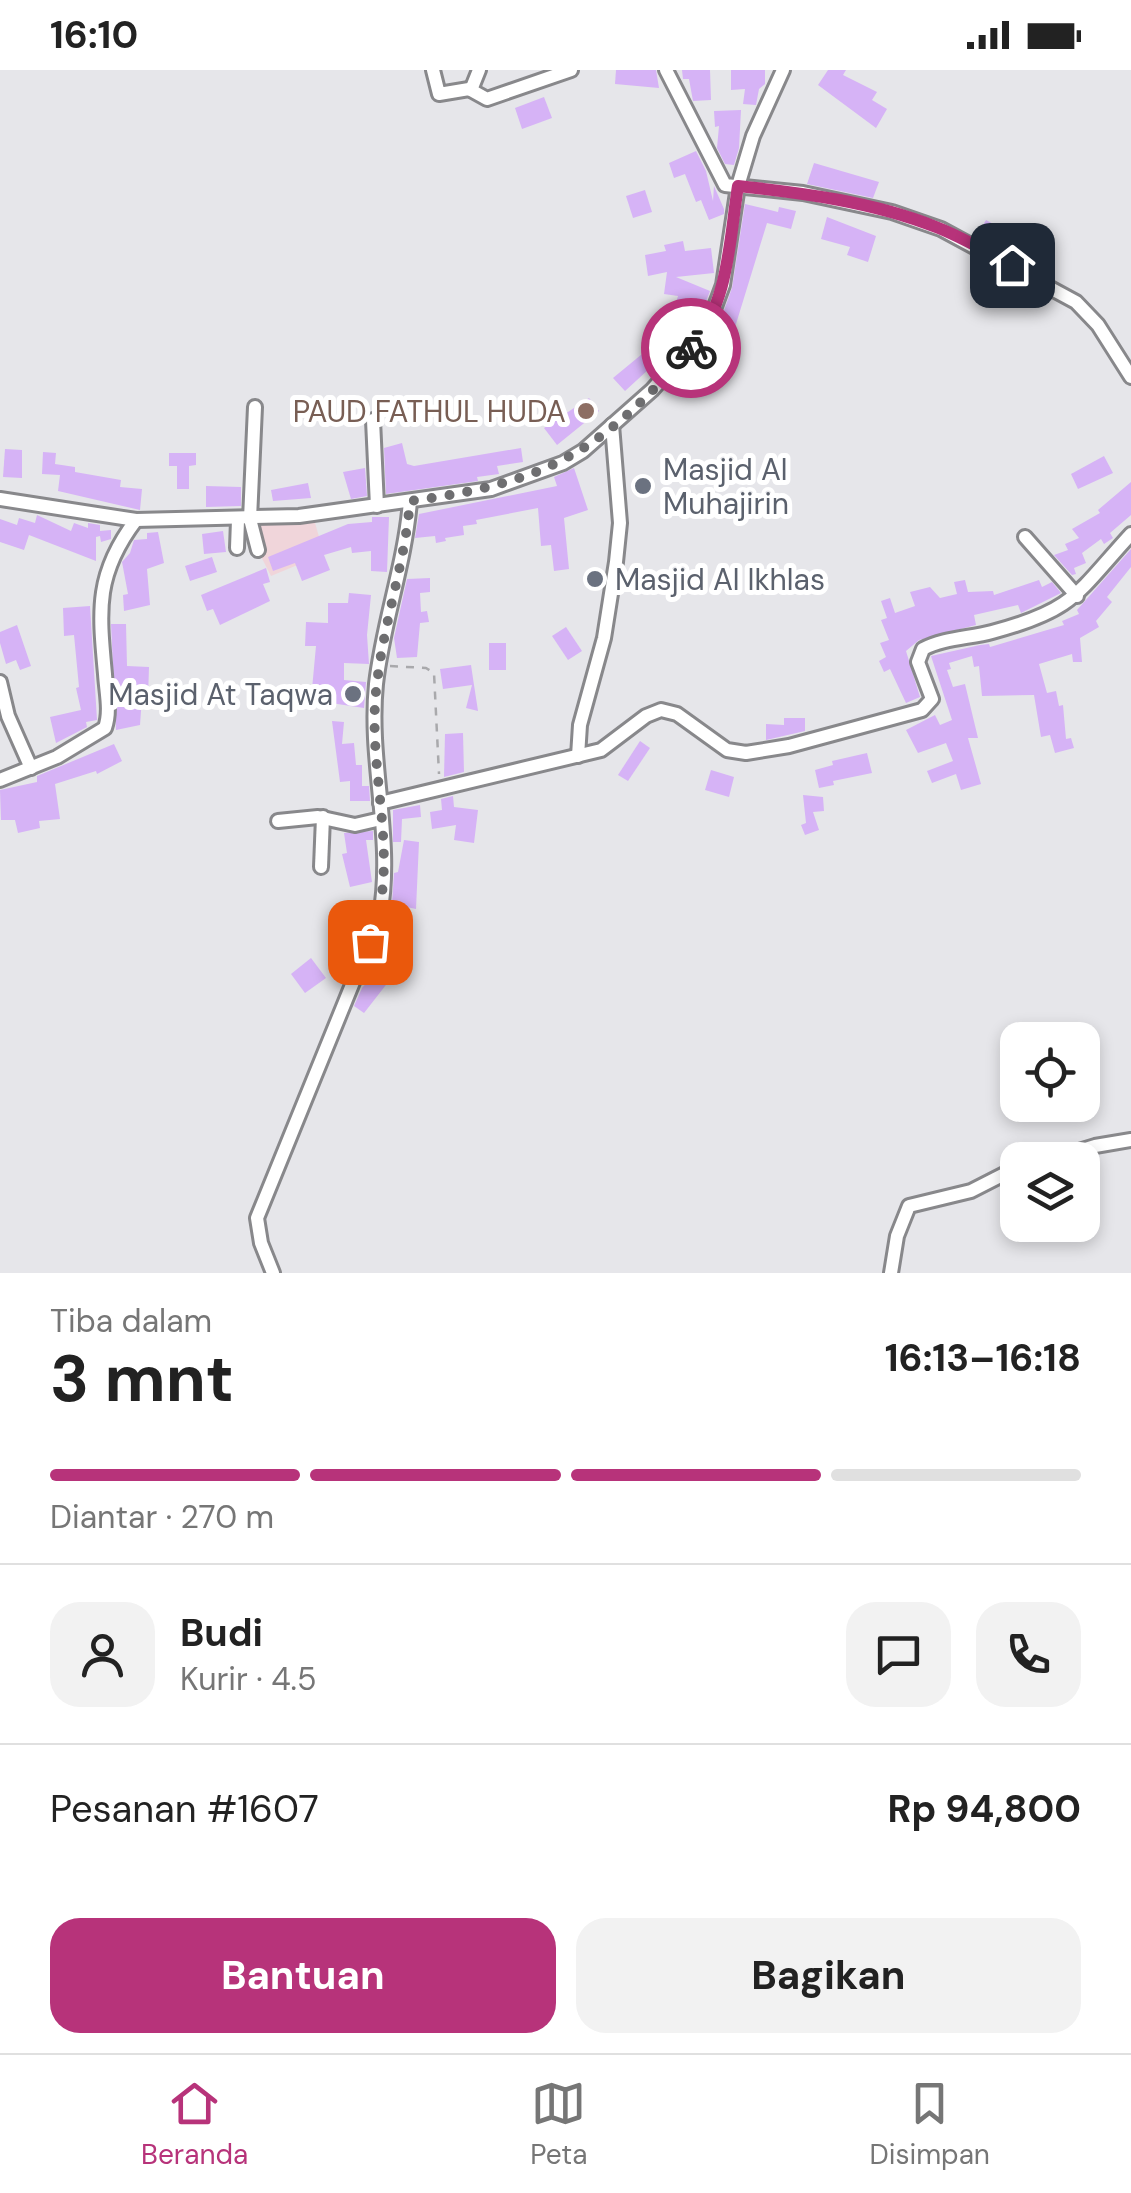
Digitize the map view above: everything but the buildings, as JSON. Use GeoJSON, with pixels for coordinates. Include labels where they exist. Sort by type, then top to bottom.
{"type":"FeatureCollection","features":[{"type":"Feature","properties":{"kind":"street"},"geometry":{"type":"LineString","coordinates":[[432,70],[439,94],[471,90],[488,99],[571,70]]}},
{"type":"Feature","properties":{"kind":"street"},"geometry":{"type":"LineString","coordinates":[[471,90],[479,70]]}},
{"type":"Feature","properties":{"kind":"street"},"geometry":{"type":"LineString","coordinates":[[666,70],[725,185],[803,193],[892,212],[941,229],[1076,302],[1098,325],[1131,378]]}},
{"type":"Feature","properties":{"kind":"street"},"geometry":{"type":"LineString","coordinates":[[0,500],[136,520],[244,519],[377,506],[491,489],[573,458],[652,390],[707,328],[724,285],[738,186],[753,136],[783,70]]}},
{"type":"Feature","properties":{"kind":"street"},"geometry":{"type":"LineString","coordinates":[[237,548],[244,519],[255,407]]}},
{"type":"Feature","properties":{"kind":"street"},"geometry":{"type":"LineString","coordinates":[[374,420],[377,506]]}},
{"type":"Feature","properties":{"kind":"street"},"geometry":{"type":"LineString","coordinates":[[578,756],[580,724],[604,638],[616,562],[620,523],[612,425]]}},
{"type":"Feature","properties":{"kind":"street"},"geometry":{"type":"LineString","coordinates":[[273,1273],[260,1243],[257,1218],[380,916],[386,878],[375,711],[380,666],[402,572],[410,501]]}},
{"type":"Feature","properties":{"kind":"street"},"geometry":{"type":"LineString","coordinates":[[244,519],[258,550]]}},
{"type":"Feature","properties":{"kind":"street"},"geometry":{"type":"LineString","coordinates":[[0,780],[93,739],[107,724],[100,596],[116,548],[136,520]]}},
{"type":"Feature","properties":{"kind":"street"},"geometry":{"type":"LineString","coordinates":[[380,802],[609,746],[646,716],[661,710],[677,714],[727,750],[746,753],[788,746],[925,708],[932,695],[918,662],[923,649],[1045,616],[1076,596],[1131,534]]}},
{"type":"Feature","properties":{"kind":"street"},"geometry":{"type":"LineString","coordinates":[[1024,537],[1076,596]]}},
{"type":"Feature","properties":{"kind":"street"},"geometry":{"type":"LineString","coordinates":[[0,682],[8,716],[31,768]]}},
{"type":"Feature","properties":{"kind":"street"},"geometry":{"type":"LineString","coordinates":[[278,821],[323,818],[355,825],[381,819]]}},
{"type":"Feature","properties":{"kind":"street"},"geometry":{"type":"LineString","coordinates":[[320,867],[323,818]]}},
{"type":"Feature","properties":{"kind":"street"},"geometry":{"type":"LineString","coordinates":[[1100,1145],[1131,1140]]}},
{"type":"Feature","properties":{"kind":"street"},"geometry":{"type":"LineString","coordinates":[[891,1273],[894,1248],[909,1206],[971,1192],[1000,1177]]}},
{"type":"Feature","properties":{"kind":"path"},"geometry":{"type":"LineString","coordinates":[[380,666],[426,668],[436,677],[439,790]]}},
{"type":"Feature","properties":{"kind":"shaded area"},"geometry":{"type":"Polygon","coordinates":[[[313,516],[324,554],[271,576],[245,525],[313,516]]]}},
{"type":"Feature","properties":{"kind":"way so far"},"geometry":{"type":"LineString","coordinates":[[370,942],[380,916],[386,878],[376,748],[376,683],[402,572],[410,501],[491,489],[563,463],[652,390],[691,348]]}},
{"type":"Feature","properties":{"kind":"place","name":"PAUD FATHUL HUDA"},"geometry":{"type":"Point","coordinates":[586,411]}},
{"type":"Feature","properties":{"kind":"place","name":"Masjid Al Muhajirin"},"geometry":{"type":"Point","coordinates":[643,486]}},
{"type":"Feature","properties":{"kind":"place","name":"Masjid Al Ikhlas"},"geometry":{"type":"Point","coordinates":[595,579]}},
{"type":"Feature","properties":{"kind":"place","name":"Masjid At Taqwa"},"geometry":{"type":"Point","coordinates":[353,694]}},
{"type":"Feature","properties":{"kind":"route"},"geometry":{"type":"LineString","coordinates":[[691,348],[707,328],[724,285],[738,186],[803,193],[892,212],[941,229],[1012,265]]}}]}
